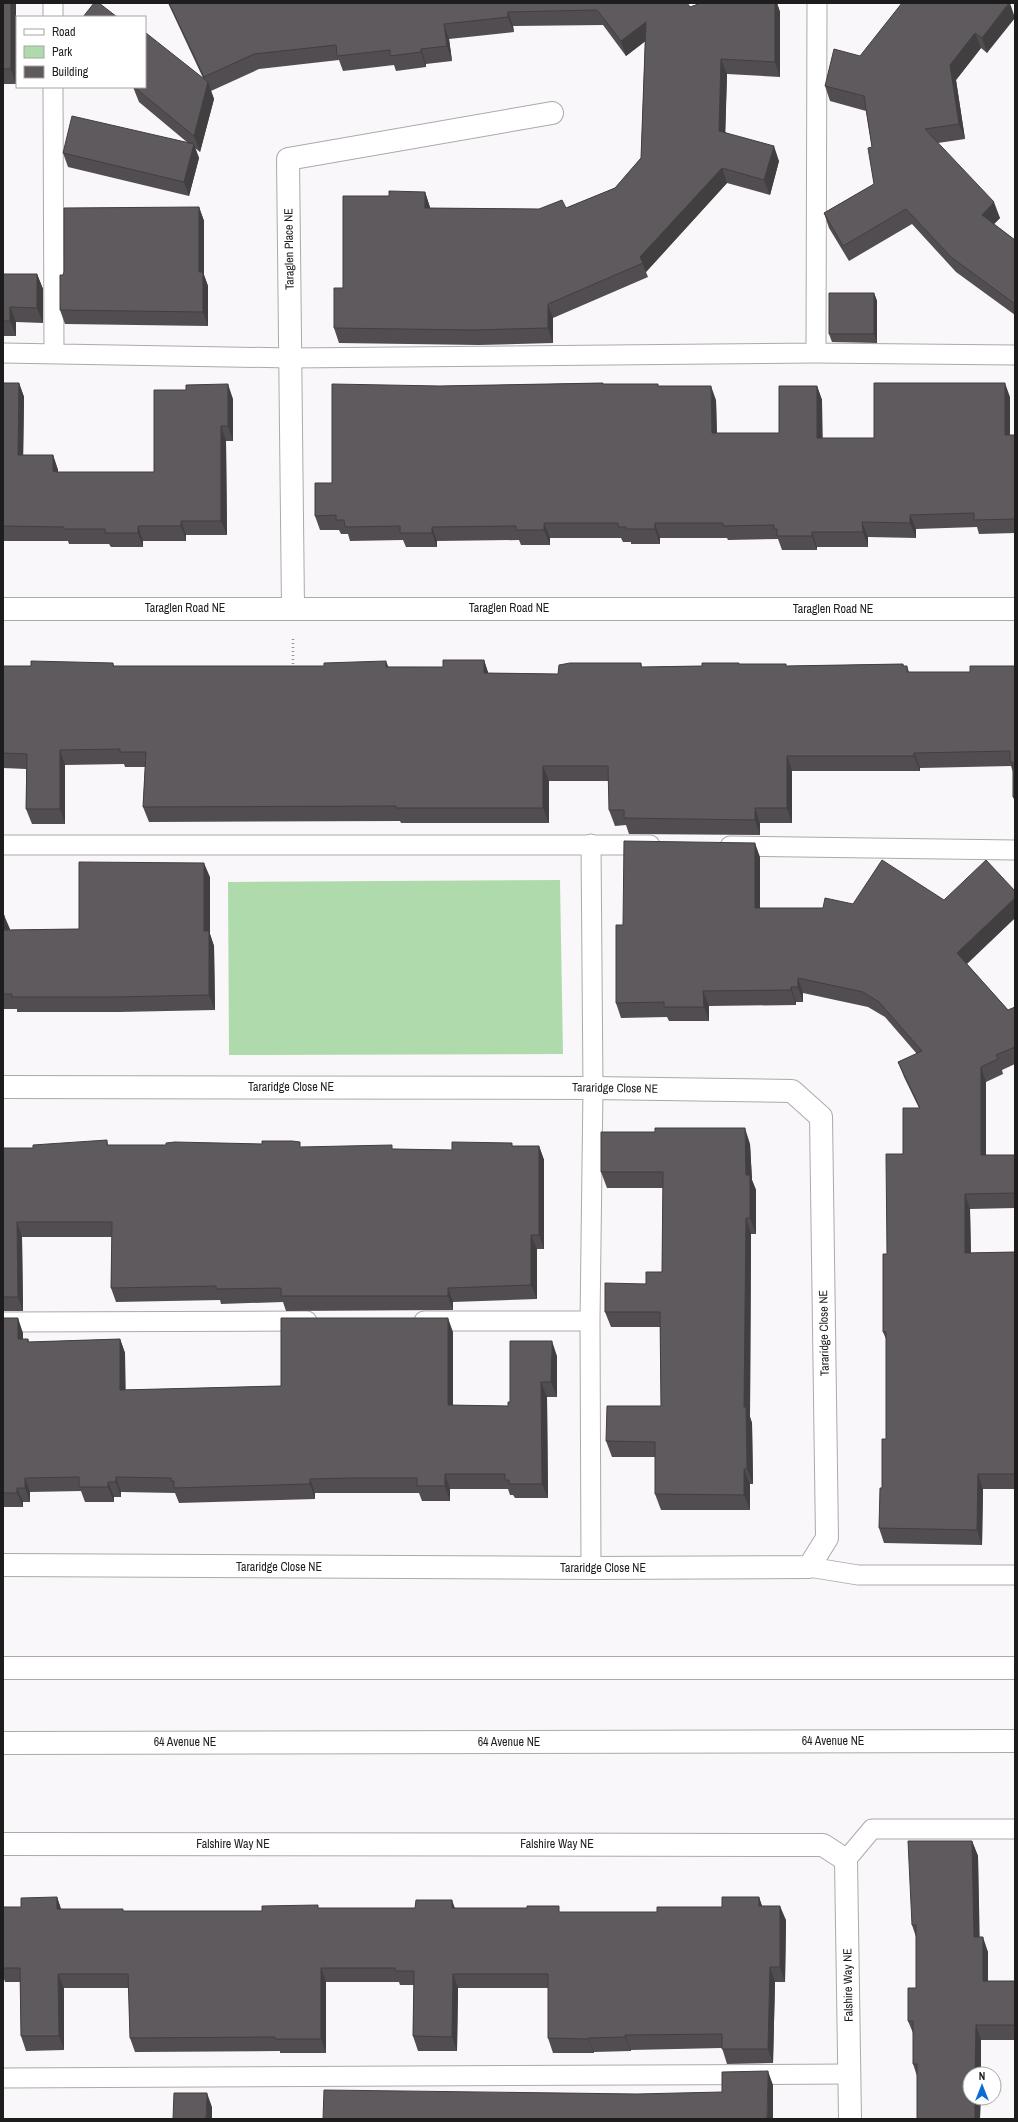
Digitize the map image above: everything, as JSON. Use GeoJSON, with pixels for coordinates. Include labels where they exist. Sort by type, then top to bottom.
{"type":"FeatureCollection","features":[{"type":"Feature","properties":{"kind":"street","name":"Taraglen Place NE"},"geometry":{"type":"LineString","coordinates":[[293,608],[288,159],[552,113]]}},
{"type":"Feature","properties":{"kind":"street","name":"Taraglen Road NE"},"geometry":{"type":"LineString","coordinates":[[3,609],[1015,609]]}},
{"type":"Feature","properties":{"kind":"street","name":"Tararidge Close NE"},"geometry":{"type":"LineString","coordinates":[[3,1087],[593,1088],[792,1091],[821,1117],[827,1538],[809,1567],[591,1568],[3,1566]]}},
{"type":"Feature","properties":{"kind":"street"},"geometry":{"type":"LineString","coordinates":[[3,1668],[1015,1668]]}},
{"type":"Feature","properties":{"kind":"street","name":"64 Avenue NE"},"geometry":{"type":"LineString","coordinates":[[3,1742],[1015,1740]]}},
{"type":"Feature","properties":{"kind":"street","name":"Falshire Way NE"},"geometry":{"type":"LineString","coordinates":[[3,1844],[823,1845],[846,1860],[850,2119]]}},
{"type":"Feature","properties":{"kind":"lane"},"geometry":{"type":"LineString","coordinates":[[53,3],[53,16]]}},
{"type":"Feature","properties":{"kind":"lane"},"geometry":{"type":"LineString","coordinates":[[816,353],[817,3]]}},
{"type":"Feature","properties":{"kind":"lane"},"geometry":{"type":"LineString","coordinates":[[53,88],[54,353]]}},
{"type":"Feature","properties":{"kind":"lane"},"geometry":{"type":"LineString","coordinates":[[3,353],[290,358],[816,353],[1015,355]]}},
{"type":"Feature","properties":{"kind":"lane"},"geometry":{"type":"LineString","coordinates":[[591,844],[593,1088],[590,1321],[591,1568]]}},
{"type":"Feature","properties":{"kind":"lane"},"geometry":{"type":"LineString","coordinates":[[3,845],[669,845]]}},
{"type":"Feature","properties":{"kind":"lane"},"geometry":{"type":"LineString","coordinates":[[708,845],[1015,850]]}},
{"type":"Feature","properties":{"kind":"lane"},"geometry":{"type":"LineString","coordinates":[[3,1322],[328,1321]]}},
{"type":"Feature","properties":{"kind":"lane"},"geometry":{"type":"LineString","coordinates":[[408,1321],[590,1321]]}},
{"type":"Feature","properties":{"kind":"lane"},"geometry":{"type":"LineString","coordinates":[[809,1567],[858,1575],[1015,1575]]}},
{"type":"Feature","properties":{"kind":"lane"},"geometry":{"type":"LineString","coordinates":[[846,1860],[872,1829],[1015,1829]]}},
{"type":"Feature","properties":{"kind":"lane"},"geometry":{"type":"LineString","coordinates":[[3,2078],[850,2074]]}},
{"type":"Feature","properties":{"kind":"path"},"geometry":{"type":"LineString","coordinates":[[293,608],[293,671]]}},
{"type":"Feature","properties":{"kind":"green space"},"geometry":{"type":"Polygon","coordinates":[[[560,880],[563,1054],[229,1055],[228,882],[560,880]]]}},
{"type":"Feature","properties":{"kind":"building"},"geometry":{"type":"Polygon","coordinates":[[[3,3],[11,3],[11,69],[3,69],[3,3]]]}},
{"type":"Feature","properties":{"kind":"building"},"geometry":{"type":"Polygon","coordinates":[[[94,3],[99,3],[116,16],[84,16],[94,3]]]}},
{"type":"Feature","properties":{"kind":"building"},"geometry":{"type":"Polygon","coordinates":[[[169,3],[687,3],[690,7],[701,3],[775,3],[775,62],[721,59],[719,131],[774,146],[764,180],[722,168],[640,257],[643,263],[548,304],[548,328],[473,330],[334,328],[334,288],[343,288],[343,196],[389,196],[389,191],[425,192],[425,208],[539,209],[562,200],[566,208],[615,188],[641,158],[646,22],[621,41],[597,10],[508,12],[508,17],[444,24],[447,46],[421,49],[421,52],[390,56],[390,50],[337,56],[336,45],[254,54],[204,77],[169,3]]]}},
{"type":"Feature","properties":{"kind":"building"},"geometry":{"type":"Polygon","coordinates":[[[902,3],[1009,3],[982,38],[975,33],[950,65],[959,124],[925,129],[994,202],[982,215],[1015,240],[1015,304],[951,257],[906,209],[843,246],[824,213],[874,184],[868,148],[872,147],[864,96],[825,86],[834,49],[860,56],[902,3]]]}},
{"type":"Feature","properties":{"kind":"building"},"geometry":{"type":"Polygon","coordinates":[[[146,33],[208,82],[194,136],[135,88],[146,88],[146,33]]]}},
{"type":"Feature","properties":{"kind":"building"},"geometry":{"type":"Polygon","coordinates":[[[72,116],[194,144],[184,182],[63,153],[72,116]]]}},
{"type":"Feature","properties":{"kind":"building"},"geometry":{"type":"Polygon","coordinates":[[[199,207],[199,272],[203,272],[203,312],[60,310],[60,275],[63,275],[64,272],[64,208],[199,207]]]}},
{"type":"Feature","properties":{"kind":"building"},"geometry":{"type":"Polygon","coordinates":[[[3,274],[37,274],[37,308],[10,307],[10,321],[3,321],[3,274]]]}},
{"type":"Feature","properties":{"kind":"building"},"geometry":{"type":"Polygon","coordinates":[[[829,293],[874,293],[874,334],[829,334],[829,293]]]}},
{"type":"Feature","properties":{"kind":"building"},"geometry":{"type":"Polygon","coordinates":[[[3,383],[19,383],[18,455],[53,455],[53,471],[57,472],[154,472],[154,390],[186,390],[186,385],[228,384],[228,426],[221,426],[221,521],[181,521],[181,526],[138,526],[138,533],[105,533],[105,529],[64,529],[64,527],[3,526],[3,383]]]}},
{"type":"Feature","properties":{"kind":"building"},"geometry":{"type":"Polygon","coordinates":[[[603,383],[658,384],[658,386],[711,386],[712,433],[779,433],[779,386],[817,386],[817,438],[874,438],[874,383],[1005,383],[1005,435],[1015,435],[1015,519],[974,520],[974,513],[910,515],[910,523],[862,522],[863,532],[812,532],[812,536],[777,536],[777,529],[774,529],[774,525],[723,526],[723,523],[655,523],[655,529],[626,529],[626,527],[618,527],[618,523],[544,523],[544,530],[516,530],[516,526],[432,527],[432,533],[400,533],[400,526],[345,527],[344,520],[336,520],[336,515],[315,516],[315,483],[332,483],[332,384],[440,386],[603,383]]]}},
{"type":"Feature","properties":{"kind":"building"},"geometry":{"type":"Polygon","coordinates":[[[443,660],[484,660],[484,673],[558,674],[559,665],[570,663],[641,663],[641,667],[702,666],[702,663],[786,664],[786,666],[903,664],[903,666],[907,666],[907,672],[970,672],[970,666],[1015,666],[1015,797],[1013,797],[1013,762],[1010,762],[1010,751],[914,753],[914,756],[787,756],[787,808],[755,808],[755,820],[624,818],[624,810],[609,810],[608,766],[543,766],[543,808],[396,808],[396,806],[143,807],[146,752],[120,752],[120,749],[60,750],[60,809],[26,809],[27,754],[3,753],[3,666],[31,666],[31,661],[113,663],[113,666],[324,666],[324,663],[386,661],[386,667],[443,667],[443,660]]]}},
{"type":"Feature","properties":{"kind":"building"},"geometry":{"type":"Polygon","coordinates":[[[624,841],[755,843],[755,908],[823,908],[825,898],[853,904],[882,860],[944,900],[986,860],[1015,891],[1015,898],[957,953],[1008,1010],[1015,1007],[1015,1047],[996,1055],[998,1059],[981,1067],[981,1155],[1015,1155],[1015,1193],[965,1194],[965,1253],[1015,1252],[1015,1474],[978,1474],[977,1530],[879,1528],[880,1488],[882,1488],[882,1439],[886,1439],[886,1332],[883,1332],[883,1254],[887,1254],[886,1154],[903,1154],[903,1108],[920,1108],[898,1062],[922,1051],[879,1002],[863,992],[798,978],[798,987],[791,987],[791,990],[703,991],[704,1007],[664,1007],[664,1002],[616,1003],[616,925],[623,925],[624,841]]]}},
{"type":"Feature","properties":{"kind":"building"},"geometry":{"type":"Polygon","coordinates":[[[79,862],[204,863],[204,931],[209,931],[209,995],[12,997],[12,994],[3,994],[3,915],[4,930],[79,929],[79,862]]]}},
{"type":"Feature","properties":{"kind":"building"},"geometry":{"type":"Polygon","coordinates":[[[655,1128],[745,1128],[746,1175],[750,1175],[750,1218],[746,1218],[744,1407],[746,1407],[747,1469],[744,1469],[744,1495],[655,1494],[655,1442],[606,1441],[607,1406],[661,1406],[660,1312],[605,1312],[605,1283],[646,1284],[646,1272],[662,1272],[663,1172],[601,1172],[601,1132],[655,1132],[655,1128]]]}},
{"type":"Feature","properties":{"kind":"building"},"geometry":{"type":"Polygon","coordinates":[[[107,1140],[107,1145],[166,1145],[166,1143],[175,1142],[262,1144],[262,1141],[292,1141],[300,1142],[300,1147],[392,1145],[392,1149],[452,1150],[452,1142],[512,1143],[512,1146],[539,1146],[539,1235],[531,1235],[531,1285],[448,1288],[448,1296],[281,1296],[281,1288],[216,1289],[216,1286],[111,1288],[112,1222],[17,1222],[18,1297],[3,1297],[3,1148],[33,1148],[33,1145],[107,1140]]]}},
{"type":"Feature","properties":{"kind":"building"},"geometry":{"type":"Polygon","coordinates":[[[3,1318],[18,1318],[18,1339],[28,1339],[28,1342],[120,1339],[120,1390],[281,1386],[281,1318],[448,1318],[448,1405],[508,1406],[508,1402],[510,1402],[510,1341],[552,1341],[551,1382],[541,1382],[542,1484],[509,1484],[509,1480],[505,1480],[505,1474],[445,1474],[445,1486],[417,1486],[417,1478],[349,1478],[310,1479],[310,1484],[174,1488],[174,1481],[171,1481],[171,1478],[116,1477],[116,1482],[108,1482],[108,1487],[79,1487],[79,1477],[25,1478],[25,1488],[17,1488],[17,1493],[3,1493],[3,1318]]]}},
{"type":"Feature","properties":{"kind":"building"},"geometry":{"type":"Polygon","coordinates":[[[908,1841],[972,1841],[974,1937],[983,1937],[983,1981],[1015,1981],[1015,2025],[976,2025],[975,2066],[962,2066],[962,2106],[975,2106],[975,2119],[917,2119],[917,2064],[913,2064],[913,2021],[908,2021],[908,1988],[916,1988],[916,1925],[912,1925],[908,1841]]]}},
{"type":"Feature","properties":{"kind":"building"},"geometry":{"type":"Polygon","coordinates":[[[57,1897],[57,1909],[123,1909],[123,1911],[262,1911],[262,1906],[318,1905],[318,1908],[415,1908],[416,1900],[452,1900],[452,1908],[527,1908],[527,1906],[559,1906],[559,1912],[657,1912],[657,1907],[722,1907],[722,1897],[759,1897],[759,1906],[780,1906],[780,1967],[770,1967],[768,2049],[722,2049],[722,2034],[625,2035],[625,2037],[588,2039],[548,2038],[548,1974],[453,1974],[452,2037],[413,2036],[414,1971],[395,1971],[395,1968],[321,1968],[321,2039],[275,2039],[275,2037],[130,2038],[128,1974],[58,1974],[59,2036],[21,2036],[20,1968],[3,1968],[3,1907],[21,1907],[21,1898],[57,1897]]]}},
{"type":"Feature","properties":{"kind":"building"},"geometry":{"type":"Polygon","coordinates":[[[768,2071],[767,2119],[323,2119],[324,2090],[637,2094],[722,2092],[722,2072],[768,2071]]]}},
{"type":"Feature","properties":{"kind":"building"},"geometry":{"type":"Polygon","coordinates":[[[174,2093],[207,2093],[206,2119],[173,2119],[174,2093]]]}}]}
